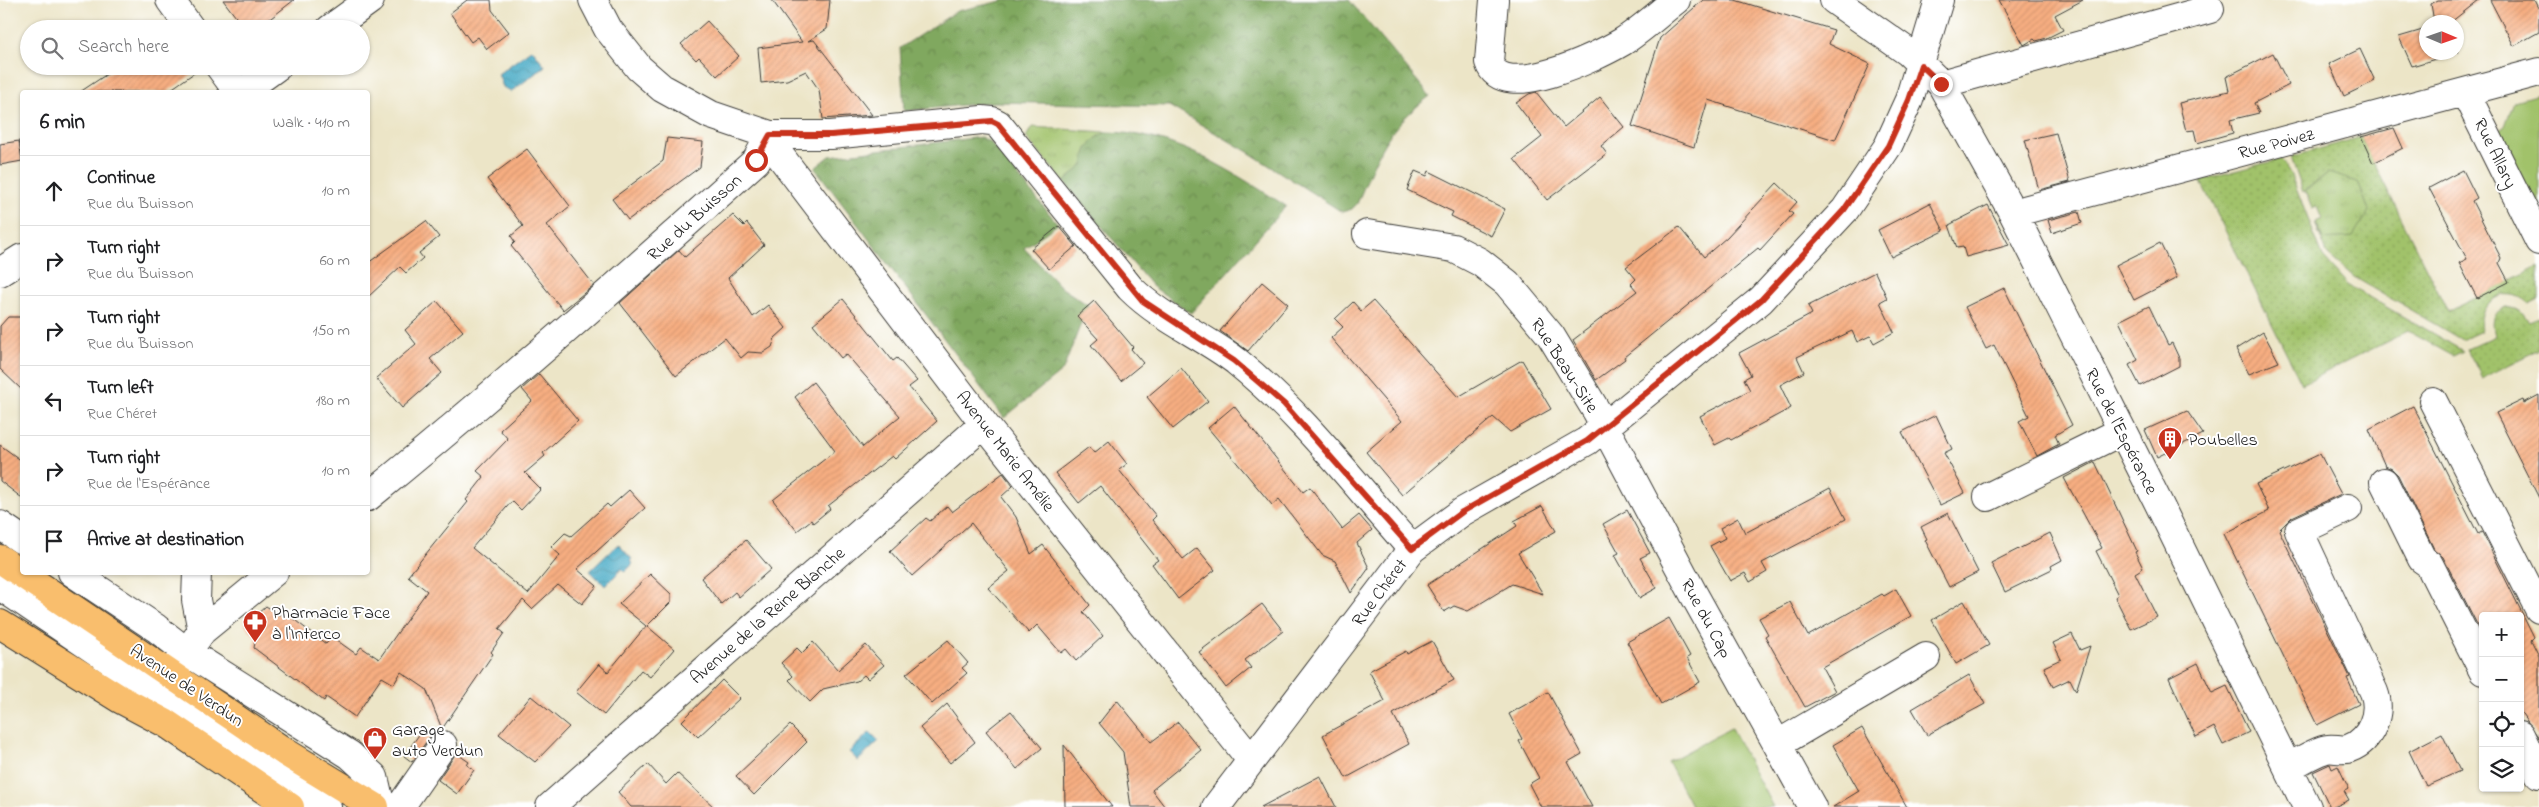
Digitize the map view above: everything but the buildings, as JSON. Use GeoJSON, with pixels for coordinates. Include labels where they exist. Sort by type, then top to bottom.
{"type":"FeatureCollection","features":[{"type":"Feature","properties":{"kind":"main road","name":"Avenue de Verdun"},"geometry":{"type":"LineString","coordinates":[[0,559],[20,572]]}},
{"type":"Feature","properties":{"kind":"main road","name":"Avenue de Verdun"},"geometry":{"type":"LineString","coordinates":[[24,575],[285,752],[375,807]]}},
{"type":"Feature","properties":{"kind":"main road"},"geometry":{"type":"LineString","coordinates":[[0,624],[120,699],[167,724],[290,807]]}},
{"type":"Feature","properties":{"kind":"street"},"geometry":{"type":"LineString","coordinates":[[170,0],[184,20]]}},
{"type":"Feature","properties":{"kind":"street"},"geometry":{"type":"LineString","coordinates":[[342,20],[370,0]]}},
{"type":"Feature","properties":{"kind":"street"},"geometry":{"type":"LineString","coordinates":[[593,0],[608,29],[639,68],[662,88],[712,115],[770,135],[831,135],[982,120],[998,124],[1137,294],[1149,305],[1234,361],[1284,404],[1412,549]]}},
{"type":"Feature","properties":{"kind":"street"},"geometry":{"type":"LineString","coordinates":[[1494,0],[1489,62],[1491,70],[1498,75],[1516,80],[1569,68],[1622,41],[1676,0]]}},
{"type":"Feature","properties":{"kind":"street","name":"Rue de l'Espérance"},"geometry":{"type":"LineString","coordinates":[[1834,0],[1908,52],[1941,84],[2013,214],[2122,430],[2307,807]]}},
{"type":"Feature","properties":{"kind":"street","name":"Rue Chéret"},"geometry":{"type":"LineString","coordinates":[[1216,807],[1412,549],[1462,512],[1587,441],[1761,300],[1844,210],[1888,146],[1909,100],[1939,0]]}},
{"type":"Feature","properties":{"kind":"street"},"geometry":{"type":"LineString","coordinates":[[1941,84],[2210,9],[2205,0]]}},
{"type":"Feature","properties":{"kind":"street","name":"Rue Poivez"},"geometry":{"type":"LineString","coordinates":[[2013,214],[2539,72]]}},
{"type":"Feature","properties":{"kind":"street"},"geometry":{"type":"LineString","coordinates":[[225,75],[236,90]]}},
{"type":"Feature","properties":{"kind":"street"},"geometry":{"type":"LineString","coordinates":[[245,90],[266,75]]}},
{"type":"Feature","properties":{"kind":"street","name":"Rue Allary"},"geometry":{"type":"LineString","coordinates":[[2465,92],[2539,241]]}},
{"type":"Feature","properties":{"kind":"street","name":"Avenue Marie Amélie"},"geometry":{"type":"LineString","coordinates":[[770,135],[781,157],[984,424],[1251,760]]}},
{"type":"Feature","properties":{"kind":"street","name":"Rue du Buisson"},"geometry":{"type":"LineString","coordinates":[[370,495],[586,314],[756,160],[770,135]]}},
{"type":"Feature","properties":{"kind":"street","name":"Rue Beau-Site"},"geometry":{"type":"LineString","coordinates":[[1367,234],[1454,248],[1480,262],[1507,283],[1551,336],[1604,427]]}},
{"type":"Feature","properties":{"kind":"street"},"geometry":{"type":"LineString","coordinates":[[2433,401],[2539,609]]}},
{"type":"Feature","properties":{"kind":"street","name":"Avenue de la Reine Blanche"},"geometry":{"type":"LineString","coordinates":[[550,807],[984,424]]}},
{"type":"Feature","properties":{"kind":"street","name":"Rue du Cap"},"geometry":{"type":"LineString","coordinates":[[1604,427],[1686,597],[1778,744],[1812,807]]}},
{"type":"Feature","properties":{"kind":"street"},"geometry":{"type":"LineString","coordinates":[[1988,497],[2122,430]]}},
{"type":"Feature","properties":{"kind":"street"},"geometry":{"type":"LineString","coordinates":[[2384,482],[2422,559],[2429,564],[2479,663]]}},
{"type":"Feature","properties":{"kind":"street"},"geometry":{"type":"LineString","coordinates":[[2288,767],[2324,749],[2351,748],[2369,734],[2375,717],[2377,700],[2374,692],[2299,531],[2348,508]]}},
{"type":"Feature","properties":{"kind":"street"},"geometry":{"type":"LineString","coordinates":[[0,525],[20,539]]}},
{"type":"Feature","properties":{"kind":"street"},"geometry":{"type":"LineString","coordinates":[[76,575],[156,628],[195,641],[350,755],[374,777],[380,807]]}},
{"type":"Feature","properties":{"kind":"street"},"geometry":{"type":"LineString","coordinates":[[195,641],[197,575]]}},
{"type":"Feature","properties":{"kind":"street"},"geometry":{"type":"LineString","coordinates":[[172,674],[195,641],[271,575]]}},
{"type":"Feature","properties":{"kind":"street","name":"Avenue de Verdun"},"geometry":{"type":"LineString","coordinates":[[0,586],[327,807]]}},
{"type":"Feature","properties":{"kind":"street"},"geometry":{"type":"LineString","coordinates":[[1778,744],[1926,657]]}},
{"type":"Feature","properties":{"kind":"street"},"geometry":{"type":"LineString","coordinates":[[2524,743],[2539,774]]}},
{"type":"Feature","properties":{"kind":"street"},"geometry":{"type":"LineString","coordinates":[[400,807],[443,745]]}},
{"type":"Feature","properties":{"kind":"green space"},"geometry":{"type":"Polygon","coordinates":[[[1006,0],[1349,0],[1430,96],[1414,109],[1392,132],[1377,156],[1357,204],[1352,209],[1342,212],[1248,152],[1169,106],[994,102],[904,111],[900,48],[957,11],[1006,0]]]}},
{"type":"Feature","properties":{"kind":"green space"},"geometry":{"type":"Polygon","coordinates":[[[2539,94],[2539,219],[2494,134],[2505,126],[2514,101],[2539,94]]]}},
{"type":"Feature","properties":{"kind":"green space"},"geometry":{"type":"Polygon","coordinates":[[[1032,127],[1106,132],[1089,145],[1083,165],[1064,182],[1026,137],[1032,127]]]}},
{"type":"Feature","properties":{"kind":"green space"},"geometry":{"type":"Polygon","coordinates":[[[1106,132],[1131,134],[1178,146],[1223,167],[1286,206],[1191,313],[1152,286],[1064,182],[1083,165],[1089,145],[1106,132]]]}},
{"type":"Feature","properties":{"kind":"green space"},"geometry":{"type":"Polygon","coordinates":[[[981,137],[990,142],[1058,224],[1024,248],[1062,288],[1088,305],[1063,370],[1004,418],[815,168],[830,156],[981,137]]]}},
{"type":"Feature","properties":{"kind":"green space"},"geometry":{"type":"Polygon","coordinates":[[[2361,137],[2448,312],[2539,266],[2539,299],[2529,304],[2512,295],[2503,295],[2495,298],[2483,311],[2481,331],[2462,340],[2354,277],[2327,254],[2315,223],[2323,239],[2328,173],[2303,192],[2291,157],[2361,137]]]}},
{"type":"Feature","properties":{"kind":"green space"},"geometry":{"type":"Polygon","coordinates":[[[2281,159],[2290,173],[2323,257],[2348,285],[2463,351],[2453,356],[2408,331],[2302,384],[2200,180],[2281,159]]]}},
{"type":"Feature","properties":{"kind":"green space"},"geometry":{"type":"Polygon","coordinates":[[[2328,173],[2358,182],[2369,211],[2353,237],[2323,239],[2316,222],[2322,219],[2317,207],[2312,209],[2305,191],[2328,173]]]}},
{"type":"Feature","properties":{"kind":"green space"},"geometry":{"type":"Polygon","coordinates":[[[2506,307],[2520,310],[2529,321],[2539,317],[2539,350],[2482,378],[2467,349],[2495,336],[2493,326],[2495,315],[2506,307]]]}},
{"type":"Feature","properties":{"kind":"green space"},"geometry":{"type":"Polygon","coordinates":[[[1731,728],[1773,807],[1692,807],[1668,762],[1731,728]]]}},
{"type":"Feature","properties":{"kind":"water"},"geometry":{"type":"Polygon","coordinates":[[[532,49],[545,66],[511,92],[503,87],[498,74],[532,49]]]}},
{"type":"Feature","properties":{"kind":"water"},"geometry":{"type":"Polygon","coordinates":[[[618,544],[632,559],[630,561],[633,564],[625,572],[622,569],[605,586],[590,571],[618,544]]]}},
{"type":"Feature","properties":{"kind":"water"},"geometry":{"type":"Polygon","coordinates":[[[870,732],[879,741],[858,761],[849,752],[870,732]]]}},
{"type":"Feature","properties":{"kind":"place","name":"Poubelles"},"geometry":{"type":"Point","coordinates":[2170,460]}},
{"type":"Feature","properties":{"kind":"place","name":"Pharmacie Face à l'Interco"},"geometry":{"type":"Point","coordinates":[255,643]}},
{"type":"Feature","properties":{"kind":"place","name":"Garage auto Verdun"},"geometry":{"type":"Point","coordinates":[375,760]}},
{"type":"Feature","properties":{"kind":"route"},"geometry":{"type":"LineString","coordinates":[[756,160],[770,135],[831,135],[982,120],[998,124],[1130,288],[1143,301],[1234,361],[1284,404],[1412,549],[1462,512],[1587,441],[1761,300],[1844,210],[1888,146],[1909,100],[1921,65],[1941,84]]}}]}
